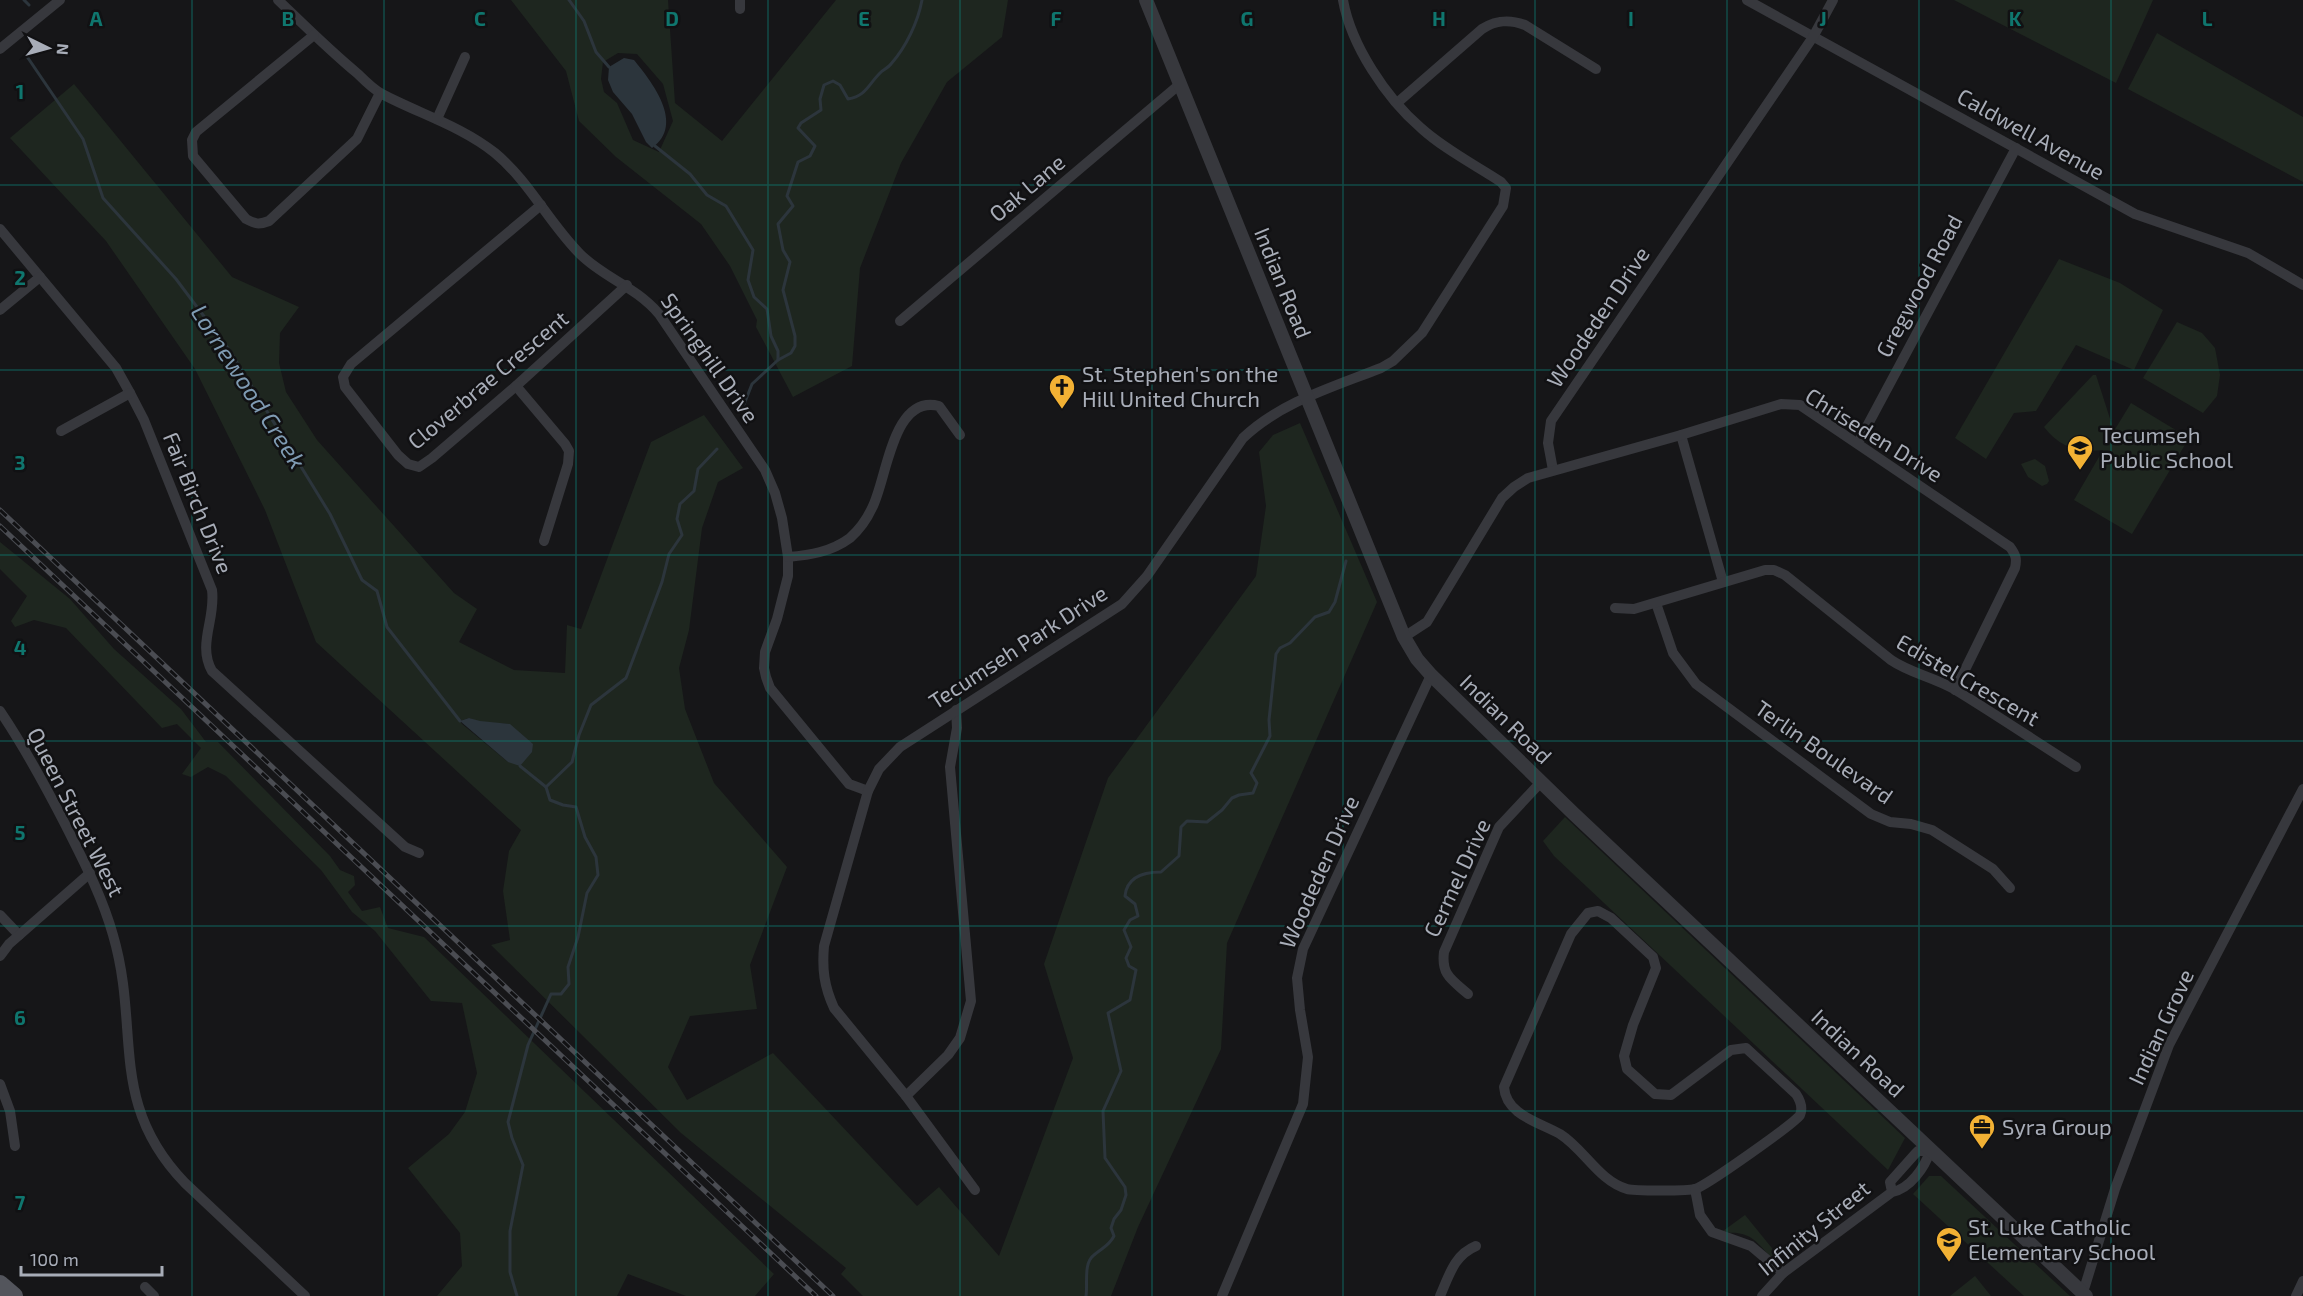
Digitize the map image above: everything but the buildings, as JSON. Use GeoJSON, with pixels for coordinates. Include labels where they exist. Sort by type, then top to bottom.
{"type":"FeatureCollection","features":[{"type":"Feature","properties":{"kind":"main road"},"geometry":{"type":"LineString","coordinates":[[0,1284],[14,1296]]}},
{"type":"Feature","properties":{"kind":"street"},"geometry":{"type":"LineString","coordinates":[[0,49],[60,0]]}},
{"type":"Feature","properties":{"kind":"street","name":"Springhill Drive"},"geometry":{"type":"LineString","coordinates":[[278,0],[380,93],[476,139],[498,155],[512,168],[579,253],[602,271],[627,285],[650,303],[659,314],[765,470],[775,493],[782,518],[788,557],[788,576],[777,619],[765,652],[764,668],[770,688],[843,778],[849,784],[868,791]]}},
{"type":"Feature","properties":{"kind":"street","name":"Indian Road"},"geometry":{"type":"LineString","coordinates":[[1146,0],[1404,637],[1417,658],[1431,675],[1541,782],[2084,1294]]}},
{"type":"Feature","properties":{"kind":"street","name":"Tecumseh Park Drive"},"geometry":{"type":"LineString","coordinates":[[975,1190],[906,1096],[834,1008],[827,993],[822,970],[824,946],[868,791],[879,769],[900,747],[1122,604],[1148,576],[1243,438],[1263,420],[1307,397],[1381,368],[1393,361],[1422,333],[1503,206],[1506,188],[1501,182],[1422,129],[1375,75],[1360,48],[1343,0]]}},
{"type":"Feature","properties":{"kind":"street","name":"Caldwell Avenue"},"geometry":{"type":"LineString","coordinates":[[1747,0],[2135,214],[2248,253],[2303,285]]}},
{"type":"Feature","properties":{"kind":"street","name":"Woodeden Drive"},"geometry":{"type":"LineString","coordinates":[[1553,470],[1548,443],[1551,421],[1813,37],[1833,0]]}},
{"type":"Feature","properties":{"kind":"street"},"geometry":{"type":"LineString","coordinates":[[1397,103],[1482,29],[1489,24],[1501,21],[1514,21],[1525,25],[1596,69]]}},
{"type":"Feature","properties":{"kind":"street"},"geometry":{"type":"LineString","coordinates":[[314,35],[195,132],[192,140],[193,156],[246,219],[254,224],[269,221],[349,147],[357,139],[380,93]]}},
{"type":"Feature","properties":{"kind":"street"},"geometry":{"type":"LineString","coordinates":[[437,119],[465,57]]}},
{"type":"Feature","properties":{"kind":"street","name":"Oak Lane"},"geometry":{"type":"LineString","coordinates":[[900,321],[1180,84]]}},
{"type":"Feature","properties":{"kind":"street","name":"Gregwood Road"},"geometry":{"type":"LineString","coordinates":[[1858,443],[2016,148]]}},
{"type":"Feature","properties":{"kind":"street","name":"Cloverbrae Crescent"},"geometry":{"type":"LineString","coordinates":[[541,205],[351,364],[344,376],[345,387],[398,455],[408,464],[419,467],[516,386],[627,285]]}},
{"type":"Feature","properties":{"kind":"street","name":"Fair Birch Drive"},"geometry":{"type":"LineString","coordinates":[[0,229],[116,368],[144,420],[212,590],[213,602],[205,644],[207,662],[212,671],[405,847],[419,853]]}},
{"type":"Feature","properties":{"kind":"street"},"geometry":{"type":"LineString","coordinates":[[0,310],[40,277]]}},
{"type":"Feature","properties":{"kind":"street"},"geometry":{"type":"LineString","coordinates":[[516,386],[566,444],[569,451],[568,464],[544,541]]}},
{"type":"Feature","properties":{"kind":"street"},"geometry":{"type":"LineString","coordinates":[[61,431],[130,393]]}},
{"type":"Feature","properties":{"kind":"street","name":"Chriseden Drive"},"geometry":{"type":"LineString","coordinates":[[1553,470],[1681,435],[1781,404],[1800,405],[2010,547],[2015,553],[2017,559],[2015,568],[1955,690]]}},
{"type":"Feature","properties":{"kind":"street"},"geometry":{"type":"LineString","coordinates":[[788,557],[817,554],[848,539],[858,530],[873,507],[896,436],[903,422],[919,405],[939,406],[960,435]]}},
{"type":"Feature","properties":{"kind":"street"},"geometry":{"type":"LineString","coordinates":[[1681,435],[1723,582]]}},
{"type":"Feature","properties":{"kind":"street"},"geometry":{"type":"LineString","coordinates":[[1404,637],[1427,622],[1502,498],[1528,478],[1553,470]]}},
{"type":"Feature","properties":{"kind":"street","name":"Edistel Crescent"},"geometry":{"type":"LineString","coordinates":[[1615,608],[1634,609],[1764,570],[1774,570],[1785,575],[1904,669],[1928,676],[1955,690],[2076,767]]}},
{"type":"Feature","properties":{"kind":"street","name":"Terlin Boulevard"},"geometry":{"type":"LineString","coordinates":[[1656,603],[1673,653],[1696,684],[1871,814],[1890,822],[1911,824],[1932,830],[1993,869],[2010,888]]}},
{"type":"Feature","properties":{"kind":"street","name":"Woodeden Drive"},"geometry":{"type":"LineString","coordinates":[[1222,1296],[1303,1104],[1308,1057],[1297,978],[1303,949],[1431,675]]}},
{"type":"Feature","properties":{"kind":"street"},"geometry":{"type":"LineString","coordinates":[[906,1096],[948,1055],[960,1038],[971,1001],[950,767],[957,728],[956,710]]}},
{"type":"Feature","properties":{"kind":"street","name":"Queen Street West"},"geometry":{"type":"LineString","coordinates":[[0,711],[34,766],[101,898],[115,939],[123,981],[132,1086],[146,1130],[159,1153],[185,1184],[305,1296]]}},
{"type":"Feature","properties":{"kind":"street","name":"Cermel Drive"},"geometry":{"type":"LineString","coordinates":[[1468,994],[1447,975],[1442,966],[1444,952],[1500,827],[1541,782]]}},
{"type":"Feature","properties":{"kind":"street","name":"Indian Grove"},"geometry":{"type":"LineString","coordinates":[[2084,1294],[2115,1189],[2169,1045],[2303,789]]}},
{"type":"Feature","properties":{"kind":"street"},"geometry":{"type":"LineString","coordinates":[[0,956],[19,935],[90,873]]}},
{"type":"Feature","properties":{"kind":"street"},"geometry":{"type":"LineString","coordinates":[[1598,911],[1611,918],[1653,957],[1656,968],[1633,1024],[1624,1056],[1627,1069],[1655,1094],[1671,1095],[1731,1050],[1746,1048],[1796,1094],[1801,1102],[1801,1113],[1796,1120],[1772,1139],[1695,1189],[1628,1190],[1612,1182],[1563,1136],[1511,1107],[1505,1096],[1504,1087],[1571,934],[1588,913],[1598,911]]}},
{"type":"Feature","properties":{"kind":"street"},"geometry":{"type":"LineString","coordinates":[[0,915],[19,935]]}},
{"type":"Feature","properties":{"kind":"street"},"geometry":{"type":"LineString","coordinates":[[0,1084],[10,1111],[15,1146]]}},
{"type":"Feature","properties":{"kind":"street","name":"Infinity Street"},"geometry":{"type":"LineString","coordinates":[[1762,1296],[1783,1273],[1892,1192],[1900,1191],[1925,1165],[1930,1151]]}},
{"type":"Feature","properties":{"kind":"street"},"geometry":{"type":"LineString","coordinates":[[1695,1189],[1700,1215],[1712,1232],[1751,1246],[1783,1273]]}},
{"type":"Feature","properties":{"kind":"street"},"geometry":{"type":"LineString","coordinates":[[1440,1296],[1452,1267],[1460,1255],[1476,1246]]}},
{"type":"Feature","properties":{"kind":"street"},"geometry":{"type":"LineString","coordinates":[[2296,1296],[2303,1281]]}},
{"type":"Feature","properties":{"kind":"street"},"geometry":{"type":"LineString","coordinates":[[145,1287],[154,1296]]}},
{"type":"Feature","properties":{"kind":"shaded area"},"geometry":{"type":"Polygon","coordinates":[[[511,0],[668,0],[675,103],[722,141],[836,0],[1008,0],[1002,37],[947,82],[901,163],[860,268],[852,366],[793,397],[756,327],[757,320],[730,266],[701,224],[616,157],[579,121],[566,71],[511,0]],[[618,53],[603,62],[601,79],[604,92],[617,103],[633,140],[659,152],[673,121],[663,84],[637,54],[618,53]]]}},
{"type":"Feature","properties":{"kind":"shaded area"},"geometry":{"type":"Polygon","coordinates":[[[1954,0],[2153,0],[2116,83],[1954,0]]]}},
{"type":"Feature","properties":{"kind":"shaded area"},"geometry":{"type":"Polygon","coordinates":[[[2157,33],[2303,117],[2303,182],[2128,89],[2157,33]]]}},
{"type":"Feature","properties":{"kind":"shaded area"},"geometry":{"type":"Polygon","coordinates":[[[624,58],[634,60],[649,79],[666,115],[666,127],[662,138],[652,148],[646,142],[632,114],[613,92],[608,80],[609,67],[624,58]]]}},
{"type":"Feature","properties":{"kind":"shaded area"},"geometry":{"type":"Polygon","coordinates":[[[74,84],[232,277],[299,307],[280,333],[279,363],[286,392],[317,440],[454,593],[477,609],[459,642],[514,670],[565,673],[567,625],[581,629],[651,442],[704,415],[743,468],[718,482],[702,528],[689,630],[679,668],[685,709],[714,783],[787,867],[750,965],[757,1009],[690,1016],[668,1067],[687,1100],[773,1053],[917,1206],[939,1187],[999,1256],[1073,1058],[1044,964],[1108,778],[1256,576],[1266,506],[1259,452],[1273,435],[1300,423],[1377,602],[1227,943],[1221,1049],[1138,1227],[1111,1296],[863,1296],[841,1274],[846,1268],[681,1133],[491,945],[510,940],[503,891],[509,851],[521,830],[316,642],[265,510],[195,369],[106,241],[10,138],[74,84]],[[469,718],[460,721],[508,762],[509,724],[480,722],[469,718]]]}},
{"type":"Feature","properties":{"kind":"shaded area"},"geometry":{"type":"Polygon","coordinates":[[[2059,259],[2120,283],[2163,310],[2134,370],[2076,345],[2036,411],[2014,413],[1986,459],[1955,438],[2059,259]]]}},
{"type":"Feature","properties":{"kind":"shaded area"},"geometry":{"type":"Polygon","coordinates":[[[2177,322],[2202,333],[2215,348],[2220,375],[2217,396],[2203,413],[2143,378],[2177,322]]]}},
{"type":"Feature","properties":{"kind":"shaded area"},"geometry":{"type":"Polygon","coordinates":[[[2093,375],[2096,375],[2114,431],[2131,403],[2189,438],[2132,534],[2074,500],[2103,450],[2070,447],[2056,439],[2044,427],[2093,375]]]}},
{"type":"Feature","properties":{"kind":"shaded area"},"geometry":{"type":"Polygon","coordinates":[[[2035,459],[2045,466],[2049,481],[2042,486],[2028,477],[2021,464],[2035,459]]]}},
{"type":"Feature","properties":{"kind":"shaded area"},"geometry":{"type":"Polygon","coordinates":[[[0,542],[70,599],[114,649],[181,709],[206,742],[218,742],[330,856],[340,870],[354,876],[355,885],[348,892],[362,911],[380,907],[388,928],[424,937],[774,1274],[755,1296],[686,1296],[628,1274],[617,1296],[437,1296],[462,1266],[460,1233],[408,1168],[449,1134],[465,1112],[477,1073],[462,1003],[431,1001],[375,931],[352,912],[321,870],[226,776],[208,767],[191,777],[182,774],[201,748],[177,724],[162,728],[66,628],[34,620],[15,627],[11,621],[27,596],[0,569],[0,542]]]}},
{"type":"Feature","properties":{"kind":"shaded area"},"geometry":{"type":"Polygon","coordinates":[[[469,718],[510,724],[533,744],[532,752],[520,766],[508,762],[460,721],[469,718]]]}},
{"type":"Feature","properties":{"kind":"shaded area"},"geometry":{"type":"Polygon","coordinates":[[[1565,817],[1905,1138],[1888,1170],[1554,856],[1543,841],[1565,817]]]}},
{"type":"Feature","properties":{"kind":"shaded area"},"geometry":{"type":"Polygon","coordinates":[[[1929,1176],[1941,1176],[2070,1296],[2024,1296],[1913,1194],[1929,1176]]]}},
{"type":"Feature","properties":{"kind":"shaded area"},"geometry":{"type":"Polygon","coordinates":[[[1745,1215],[1780,1258],[1775,1262],[1752,1238],[1723,1231],[1745,1215]]]}},
{"type":"Feature","properties":{"kind":"shaded area"},"geometry":{"type":"Polygon","coordinates":[[[1975,1276],[1991,1296],[1950,1296],[1975,1276]]]}},
{"type":"Feature","properties":{"kind":"waterway","name":"Lornewood Creek"},"geometry":{"type":"LineString","coordinates":[[24,0],[29,5]]}},
{"type":"Feature","properties":{"kind":"waterway"},"geometry":{"type":"LineString","coordinates":[[569,0],[584,21],[596,52],[609,67]]}},
{"type":"Feature","properties":{"kind":"waterway"},"geometry":{"type":"LineString","coordinates":[[778,360],[791,353],[795,346],[795,336],[783,290],[790,262],[783,250],[778,224],[793,206],[787,196],[798,162],[810,156],[815,146],[798,128],[801,123],[821,110],[820,99],[824,85],[833,81],[840,85],[848,99],[863,93],[902,50],[918,17],[922,0]]}},
{"type":"Feature","properties":{"kind":"waterway","name":"Lornewood Creek"},"geometry":{"type":"LineString","coordinates":[[28,58],[83,139],[103,198],[176,279],[230,351],[330,514],[362,580],[377,591],[387,627],[460,721]]}},
{"type":"Feature","properties":{"kind":"waterway"},"geometry":{"type":"LineString","coordinates":[[655,146],[690,174],[707,195],[726,206],[753,250],[748,280],[754,297],[767,309],[771,336],[778,351],[778,360],[752,384],[743,407]]}},
{"type":"Feature","properties":{"kind":"waterway"},"geometry":{"type":"LineString","coordinates":[[517,1296],[510,1272],[510,1231],[523,1165],[508,1122],[528,1045],[551,994],[561,994],[569,984],[568,967],[578,937],[587,893],[598,875],[596,857],[585,837],[576,807],[550,800],[546,787],[572,762],[579,735],[591,705],[626,678],[662,582],[669,554],[682,535],[677,519],[680,504],[694,491],[698,469],[717,449]]}},
{"type":"Feature","properties":{"kind":"waterway"},"geometry":{"type":"LineString","coordinates":[[1086,1296],[1088,1263],[1094,1255],[1108,1245],[1114,1236],[1111,1228],[1126,1195],[1125,1187],[1105,1158],[1103,1111],[1121,1071],[1108,1013],[1130,1000],[1136,970],[1129,966],[1126,958],[1131,947],[1124,930],[1130,920],[1138,916],[1135,904],[1125,896],[1126,889],[1137,876],[1161,872],[1179,856],[1181,827],[1187,821],[1207,822],[1232,798],[1253,793],[1257,783],[1251,773],[1270,736],[1269,720],[1276,654],[1315,617],[1329,612],[1335,602],[1346,561]]}},
{"type":"Feature","properties":{"kind":"waterway","name":"Lornewood Creek"},"geometry":{"type":"LineString","coordinates":[[520,766],[546,787]]}},
{"type":"Feature","properties":{"kind":"railway"},"geometry":{"type":"LineString","coordinates":[[0,510],[833,1296]]}},
{"type":"Feature","properties":{"kind":"railway"},"geometry":{"type":"LineString","coordinates":[[0,526],[816,1296]]}},
{"type":"Feature","properties":{"kind":"place","name":"St. Stephen's on the Hill United Church"},"geometry":{"type":"Point","coordinates":[1062,410]}},
{"type":"Feature","properties":{"kind":"place","name":"Tecumseh Public School"},"geometry":{"type":"Point","coordinates":[2080,471]}},
{"type":"Feature","properties":{"kind":"place","name":"Syra Group"},"geometry":{"type":"Point","coordinates":[1982,1150]}},
{"type":"Feature","properties":{"kind":"place","name":"St. Luke Catholic Elementary School"},"geometry":{"type":"Point","coordinates":[1949,1263]}}]}
